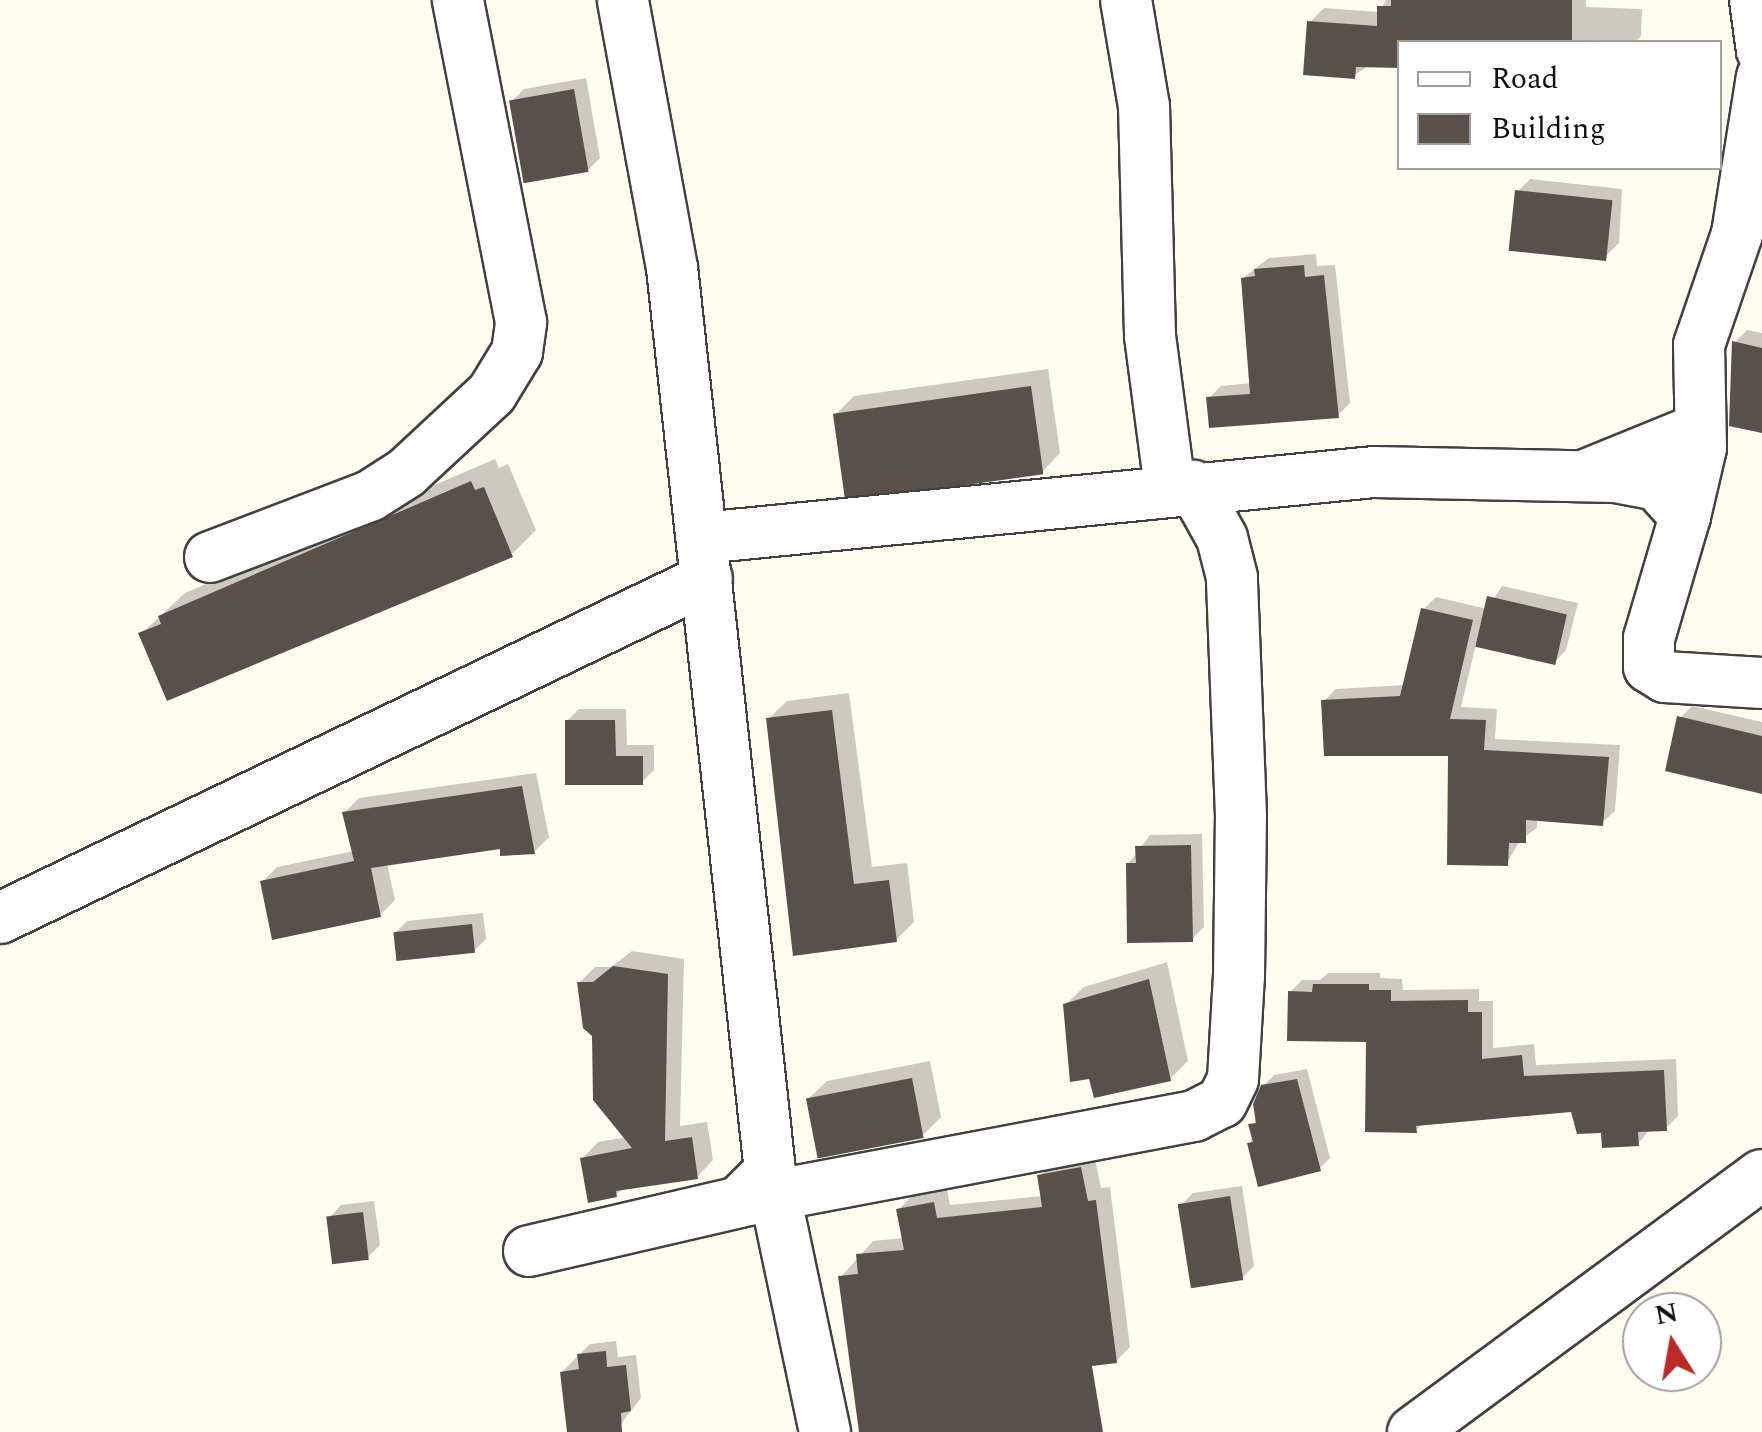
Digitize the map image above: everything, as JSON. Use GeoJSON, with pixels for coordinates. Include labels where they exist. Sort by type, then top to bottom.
{"type":"FeatureCollection","features":[{"type":"Feature","properties":{"kind":"street"},"geometry":{"type":"LineString","coordinates":[[210,557],[370,496],[394,480],[492,393],[517,352],[521,322],[458,0]]}},
{"type":"Feature","properties":{"kind":"street"},"geometry":{"type":"LineString","coordinates":[[623,0],[672,268],[705,558],[760,1190],[825,1432]]}},
{"type":"Feature","properties":{"kind":"street"},"geometry":{"type":"LineString","coordinates":[[529,1252],[760,1190],[1194,1116],[1222,1102],[1233,1079],[1239,976],[1232,577],[1222,538],[1182,487],[1150,336],[1144,106],[1126,0]]}},
{"type":"Feature","properties":{"kind":"street"},"geometry":{"type":"LineString","coordinates":[[1762,77],[1757,134],[1737,234],[1699,345],[1700,429],[1685,516],[1649,638],[1649,668],[1664,677],[1762,683]]}},
{"type":"Feature","properties":{"kind":"street"},"geometry":{"type":"LineString","coordinates":[[1582,476],[1700,429]]}},
{"type":"Feature","properties":{"kind":"street"},"geometry":{"type":"LineString","coordinates":[[0,918],[705,558],[1182,487],[1374,472],[1582,476],[1657,486],[1685,516]]}},
{"type":"Feature","properties":{"kind":"street"},"geometry":{"type":"LineString","coordinates":[[1412,1432],[1739,1215],[1762,1175]]}},
{"type":"Feature","properties":{"kind":"building"},"geometry":{"type":"Polygon","coordinates":[[[1391,0],[1572,0],[1572,40],[1397,40],[1397,68],[1356,67],[1355,79],[1303,75],[1307,21],[1377,26],[1377,6],[1391,6],[1391,0]]]}},
{"type":"Feature","properties":{"kind":"building"},"geometry":{"type":"Polygon","coordinates":[[[574,89],[589,172],[524,183],[509,100],[574,89]]]}},
{"type":"Feature","properties":{"kind":"building"},"geometry":{"type":"Polygon","coordinates":[[[1515,190],[1612,200],[1606,261],[1509,251],[1515,190]]]}},
{"type":"Feature","properties":{"kind":"building"},"geometry":{"type":"Polygon","coordinates":[[[1304,265],[1305,277],[1324,275],[1339,418],[1209,428],[1206,397],[1250,394],[1241,278],[1255,276],[1254,269],[1304,265]]]}},
{"type":"Feature","properties":{"kind":"building"},"geometry":{"type":"Polygon","coordinates":[[[1732,341],[1762,348],[1762,433],[1729,426],[1732,341]]]}},
{"type":"Feature","properties":{"kind":"building"},"geometry":{"type":"Polygon","coordinates":[[[1031,386],[1043,474],[845,502],[833,414],[1031,386]]]}},
{"type":"Feature","properties":{"kind":"building"},"geometry":{"type":"Polygon","coordinates":[[[471,481],[475,490],[484,487],[513,557],[167,701],[138,633],[161,624],[158,616],[471,481]]]}},
{"type":"Feature","properties":{"kind":"building"},"geometry":{"type":"Polygon","coordinates":[[[1487,596],[1567,614],[1555,665],[1475,647],[1487,596]]]}},
{"type":"Feature","properties":{"kind":"building"},"geometry":{"type":"Polygon","coordinates":[[[1421,608],[1473,620],[1450,719],[1486,720],[1484,750],[1609,757],[1603,826],[1526,820],[1526,843],[1509,843],[1508,866],[1447,865],[1448,756],[1324,756],[1321,700],[1400,696],[1421,608]]]}},
{"type":"Feature","properties":{"kind":"building"},"geometry":{"type":"Polygon","coordinates":[[[832,710],[854,884],[889,880],[897,942],[793,956],[766,718],[832,710]]]}},
{"type":"Feature","properties":{"kind":"building"},"geometry":{"type":"Polygon","coordinates":[[[1677,716],[1762,736],[1762,794],[1665,771],[1677,716]]]}},
{"type":"Feature","properties":{"kind":"building"},"geometry":{"type":"Polygon","coordinates":[[[565,720],[615,720],[616,756],[643,756],[643,785],[565,785],[565,720]]]}},
{"type":"Feature","properties":{"kind":"building"},"geometry":{"type":"Polygon","coordinates":[[[522,786],[535,854],[500,856],[500,849],[371,868],[381,917],[272,940],[260,881],[354,861],[342,812],[522,786]]]}},
{"type":"Feature","properties":{"kind":"building"},"geometry":{"type":"Polygon","coordinates":[[[1191,845],[1193,942],[1127,943],[1126,863],[1136,863],[1135,846],[1191,845]]]}},
{"type":"Feature","properties":{"kind":"building"},"geometry":{"type":"Polygon","coordinates":[[[472,924],[475,953],[396,961],[393,932],[472,924]]]}},
{"type":"Feature","properties":{"kind":"building"},"geometry":{"type":"Polygon","coordinates":[[[613,966],[668,974],[665,1141],[692,1137],[698,1179],[616,1191],[617,1197],[588,1203],[580,1158],[632,1148],[593,1100],[592,1036],[583,1028],[577,982],[593,982],[613,966]]]}},
{"type":"Feature","properties":{"kind":"building"},"geometry":{"type":"Polygon","coordinates":[[[1149,979],[1171,1081],[1094,1098],[1089,1079],[1070,1082],[1063,1004],[1149,979]]]}},
{"type":"Feature","properties":{"kind":"building"},"geometry":{"type":"Polygon","coordinates":[[[1313,984],[1369,984],[1369,990],[1391,990],[1391,1001],[1468,1000],[1468,1012],[1482,1012],[1482,1059],[1522,1055],[1524,1076],[1664,1070],[1667,1131],[1638,1132],[1639,1146],[1602,1148],[1601,1133],[1577,1134],[1571,1112],[1416,1126],[1417,1133],[1365,1132],[1366,1042],[1287,1041],[1288,991],[1312,992],[1313,984]]]}},
{"type":"Feature","properties":{"kind":"building"},"geometry":{"type":"Polygon","coordinates":[[[912,1078],[924,1138],[818,1158],[806,1099],[912,1078]]]}},
{"type":"Feature","properties":{"kind":"building"},"geometry":{"type":"Polygon","coordinates":[[[1297,1079],[1321,1171],[1258,1187],[1247,1143],[1253,1142],[1248,1124],[1256,1123],[1253,1104],[1261,1085],[1297,1079]]]}},
{"type":"Feature","properties":{"kind":"building"},"geometry":{"type":"Polygon","coordinates":[[[1081,1167],[1088,1201],[1096,1200],[1117,1363],[1092,1366],[1103,1432],[859,1432],[838,1276],[858,1274],[856,1254],[904,1250],[896,1209],[934,1202],[937,1218],[1042,1207],[1037,1175],[1081,1167]]]}},
{"type":"Feature","properties":{"kind":"building"},"geometry":{"type":"Polygon","coordinates":[[[1230,1196],[1243,1280],[1191,1288],[1178,1204],[1230,1196]]]}},
{"type":"Feature","properties":{"kind":"building"},"geometry":{"type":"Polygon","coordinates":[[[363,1212],[369,1260],[332,1264],[326,1217],[363,1212]]]}},
{"type":"Feature","properties":{"kind":"building"},"geometry":{"type":"Polygon","coordinates":[[[606,1351],[607,1367],[626,1365],[631,1411],[621,1413],[622,1432],[567,1432],[560,1372],[579,1369],[577,1354],[606,1351]]]}}]}
